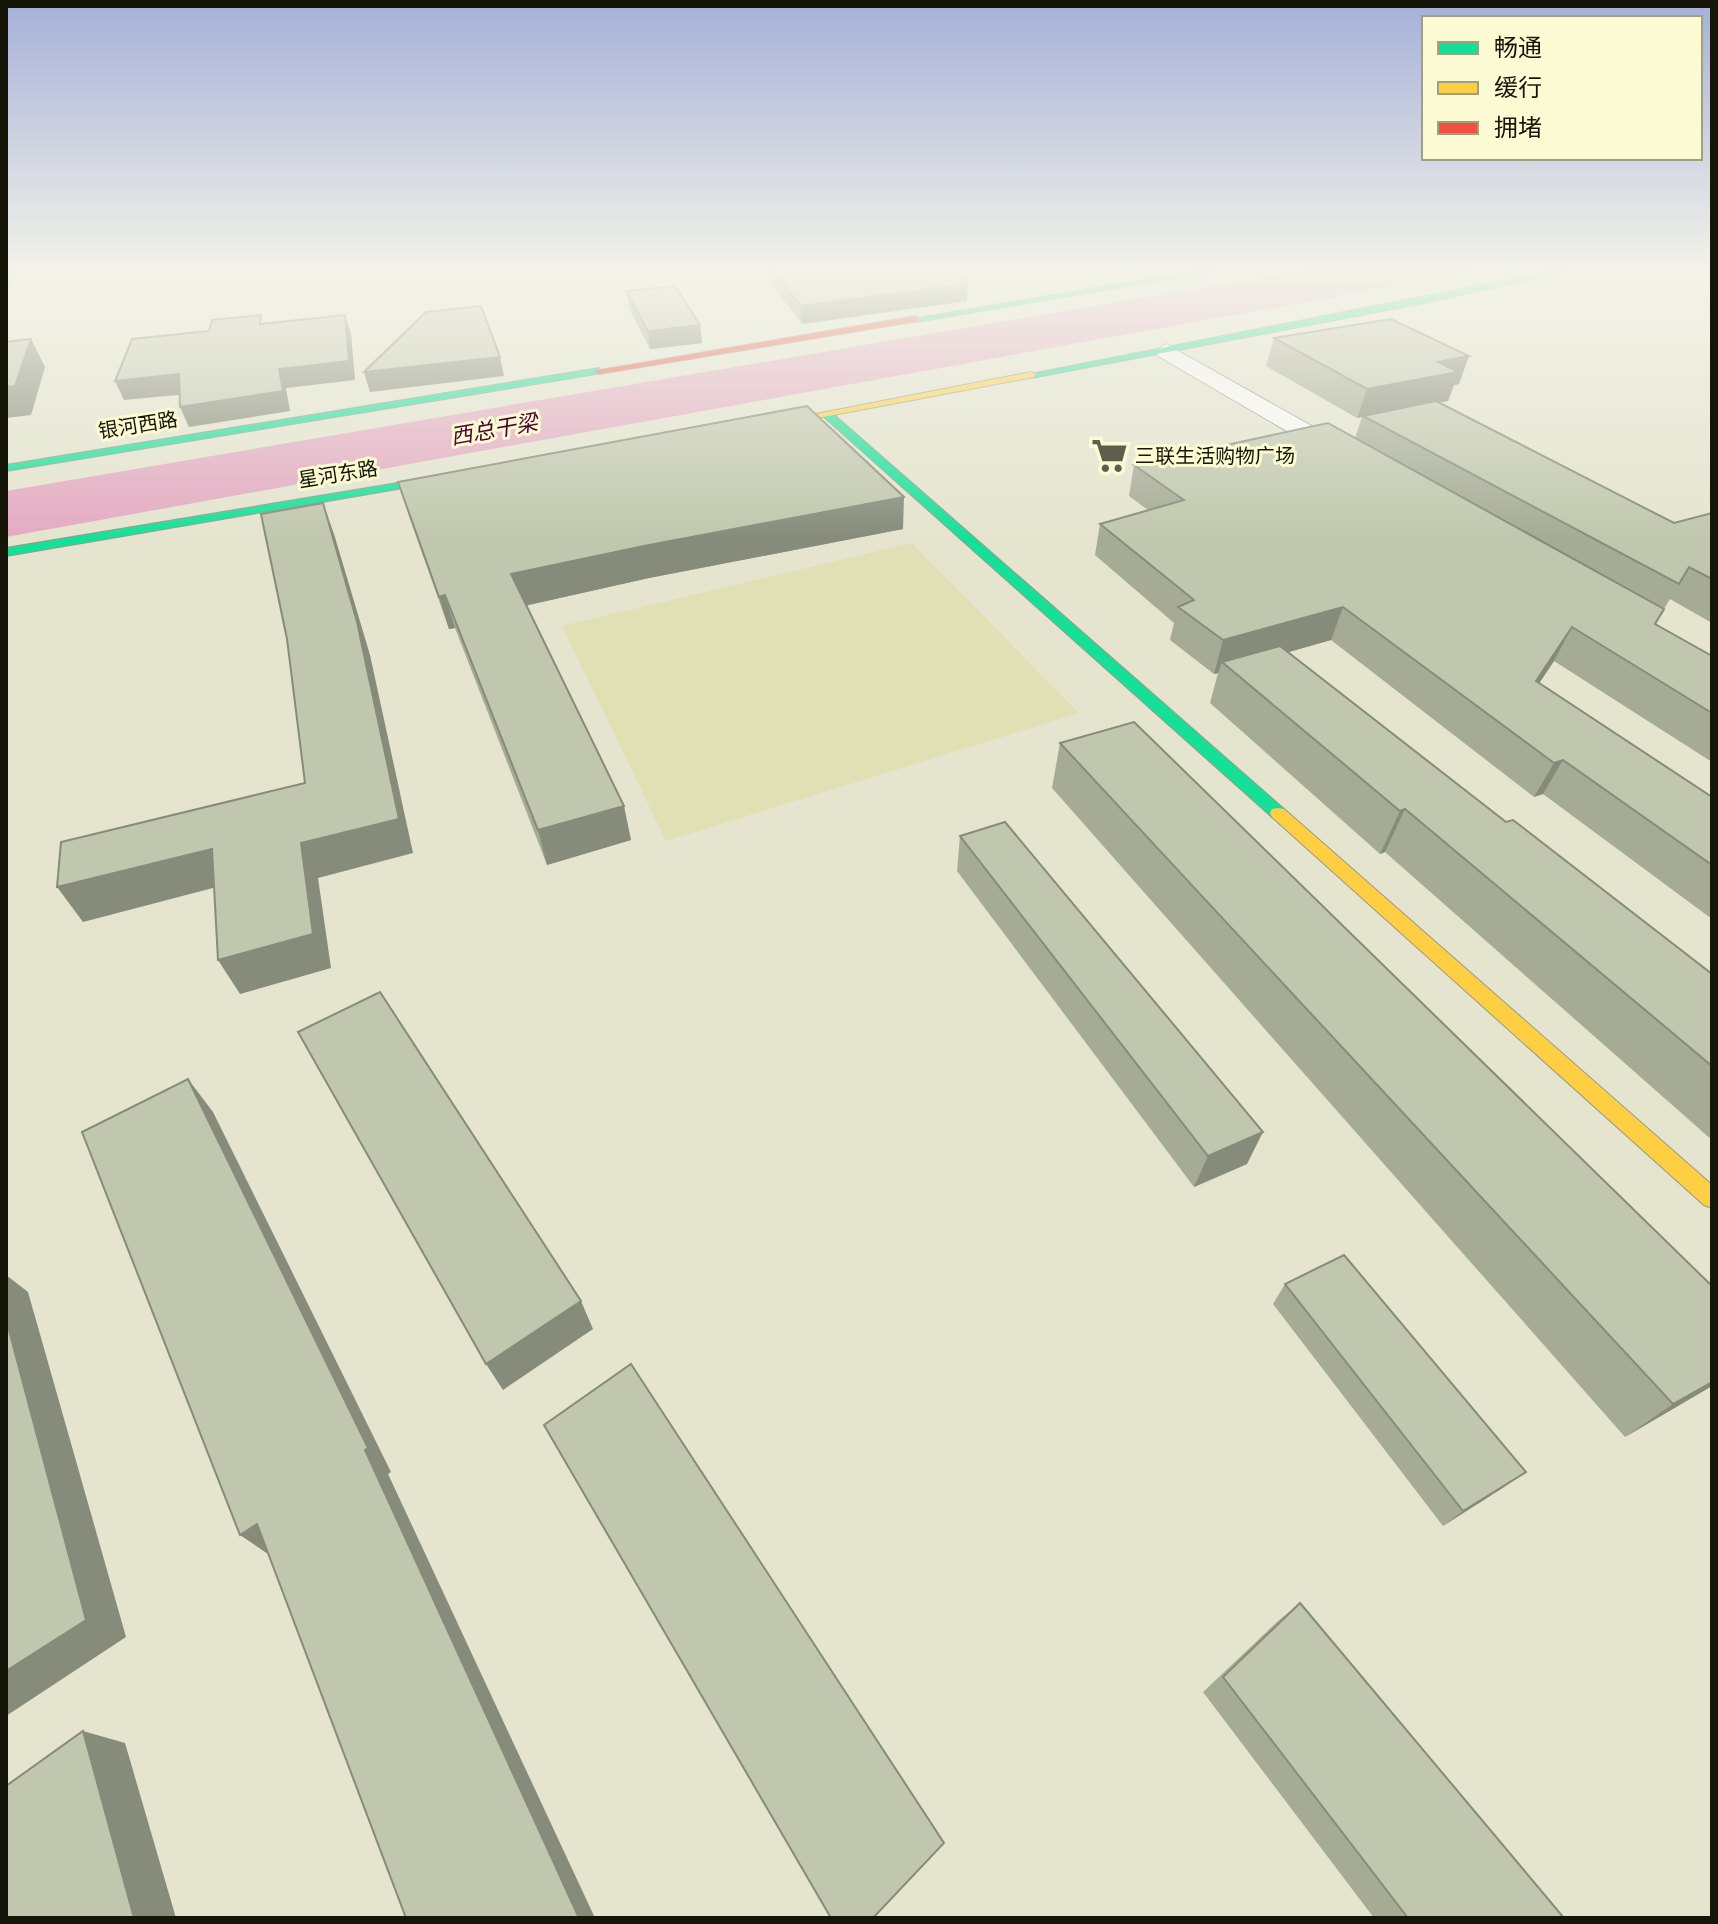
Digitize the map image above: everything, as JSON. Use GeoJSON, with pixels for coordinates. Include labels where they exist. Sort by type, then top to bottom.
{"type":"FeatureCollection","features":[{"type":"Feature","properties":{"kind":"street","name":"银河西路"},"geometry":{"type":"LineString","coordinates":[[6,468],[674,359]]}},
{"type":"Feature","properties":{"kind":"street"},"geometry":{"type":"LineString","coordinates":[[735,430],[1125,359]]}},
{"type":"Feature","properties":{"kind":"street"},"geometry":{"type":"LineString","coordinates":[[1180,359],[1378,473]]}},
{"type":"Feature","properties":{"kind":"street"},"geometry":{"type":"LineString","coordinates":[[828,415],[1712,1198]]}},
{"type":"Feature","properties":{"kind":"street","name":"星河东路"},"geometry":{"type":"LineString","coordinates":[[6,552],[471,474]]}},
{"type":"Feature","properties":{"kind":"green space"},"geometry":{"type":"Polygon","coordinates":[[[912,543],[1079,713],[666,841],[562,626],[912,543]]]}},
{"type":"Feature","properties":{"kind":"water","name":"西总干梁"},"geometry":{"type":"Polygon","coordinates":[[[783,359],[991,359],[6,537],[6,491],[783,359]]]}},
{"type":"Feature","properties":{"kind":"building"},"geometry":{"type":"Polygon","coordinates":[[[6,359],[24,359],[15,386],[6,387],[6,359]]]}},
{"type":"Feature","properties":{"kind":"building"},"geometry":{"type":"Polygon","coordinates":[[[124,359],[349,359],[279,369],[283,391],[180,407],[179,374],[115,381],[124,359]]]}},
{"type":"Feature","properties":{"kind":"building"},"geometry":{"type":"Polygon","coordinates":[[[378,359],[484,359],[364,372],[378,359]]]}},
{"type":"Feature","properties":{"kind":"building"},"geometry":{"type":"Polygon","coordinates":[[[1312,359],[1455,359],[1438,362],[1458,372],[1367,389],[1312,359]]]}},
{"type":"Feature","properties":{"kind":"building"},"geometry":{"type":"Polygon","coordinates":[[[1436,401],[1674,523],[1712,513],[1712,579],[1689,567],[1679,584],[1363,416],[1436,401]]]}},
{"type":"Feature","properties":{"kind":"building"},"geometry":{"type":"Polygon","coordinates":[[[807,406],[904,497],[511,574],[624,806],[538,830],[445,595],[439,597],[398,482],[807,406]]]}},
{"type":"Feature","properties":{"kind":"building"},"geometry":{"type":"Polygon","coordinates":[[[1328,423],[1664,609],[1655,624],[1712,656],[1712,713],[1572,627],[1536,681],[1712,797],[1712,865],[1563,760],[1554,763],[1343,607],[1223,640],[1178,607],[1194,600],[1100,524],[1184,500],[1134,465],[1328,423]]]}},
{"type":"Feature","properties":{"kind":"building"},"geometry":{"type":"Polygon","coordinates":[[[323,503],[357,622],[399,819],[301,843],[313,934],[218,960],[212,849],[57,887],[61,842],[305,783],[287,639],[261,514],[323,503]]]}},
{"type":"Feature","properties":{"kind":"building"},"geometry":{"type":"Polygon","coordinates":[[[1280,646],[1506,822],[1513,820],[1712,974],[1712,1066],[1405,809],[1400,811],[1222,662],[1280,646]]]}},
{"type":"Feature","properties":{"kind":"building"},"geometry":{"type":"Polygon","coordinates":[[[1134,722],[1712,1286],[1712,1382],[1673,1404],[1060,743],[1134,722]]]}},
{"type":"Feature","properties":{"kind":"building"},"geometry":{"type":"Polygon","coordinates":[[[1005,822],[1263,1132],[1208,1156],[960,836],[1005,822]]]}},
{"type":"Feature","properties":{"kind":"building"},"geometry":{"type":"Polygon","coordinates":[[[380,992],[581,1301],[486,1364],[298,1032],[380,992]]]}},
{"type":"Feature","properties":{"kind":"building"},"geometry":{"type":"Polygon","coordinates":[[[188,1079],[368,1448],[365,1450],[579,1918],[406,1918],[257,1524],[240,1535],[82,1132],[188,1079]]]}},
{"type":"Feature","properties":{"kind":"building"},"geometry":{"type":"Polygon","coordinates":[[[1344,1255],[1526,1472],[1463,1511],[1285,1284],[1344,1255]]]}},
{"type":"Feature","properties":{"kind":"building"},"geometry":{"type":"Polygon","coordinates":[[[6,1319],[86,1620],[6,1671],[6,1319]]]}},
{"type":"Feature","properties":{"kind":"building"},"geometry":{"type":"Polygon","coordinates":[[[631,1364],[944,1843],[873,1918],[831,1918],[544,1425],[631,1364]]]}},
{"type":"Feature","properties":{"kind":"building"},"geometry":{"type":"Polygon","coordinates":[[[1300,1603],[1564,1918],[1408,1918],[1223,1677],[1300,1603]]]}},
{"type":"Feature","properties":{"kind":"building"},"geometry":{"type":"Polygon","coordinates":[[[83,1731],[134,1918],[6,1918],[6,1786],[83,1731]]]}},
{"type":"Feature","properties":{"kind":"traffic: fast"},"geometry":{"type":"LineString","coordinates":[[1031,375],[1117,359]]}},
{"type":"Feature","properties":{"kind":"traffic: fast"},"geometry":{"type":"LineString","coordinates":[[6,468],[599,371]]}},
{"type":"Feature","properties":{"kind":"traffic: fast"},"geometry":{"type":"LineString","coordinates":[[828,415],[1278,813]]}},
{"type":"Feature","properties":{"kind":"traffic: fast"},"geometry":{"type":"LineString","coordinates":[[6,552],[458,476]]}},
{"type":"Feature","properties":{"kind":"traffic: slow"},"geometry":{"type":"LineString","coordinates":[[759,426],[1031,375]]}},
{"type":"Feature","properties":{"kind":"traffic: slow"},"geometry":{"type":"LineString","coordinates":[[1278,813],[1712,1198]]}},
{"type":"Feature","properties":{"kind":"traffic: jam"},"geometry":{"type":"LineString","coordinates":[[599,371],[673,359]]}},
{"type":"Feature","properties":{"kind":"place","name":"三联生活购物广场"},"geometry":{"type":"Point","coordinates":[1109,456]}}]}
